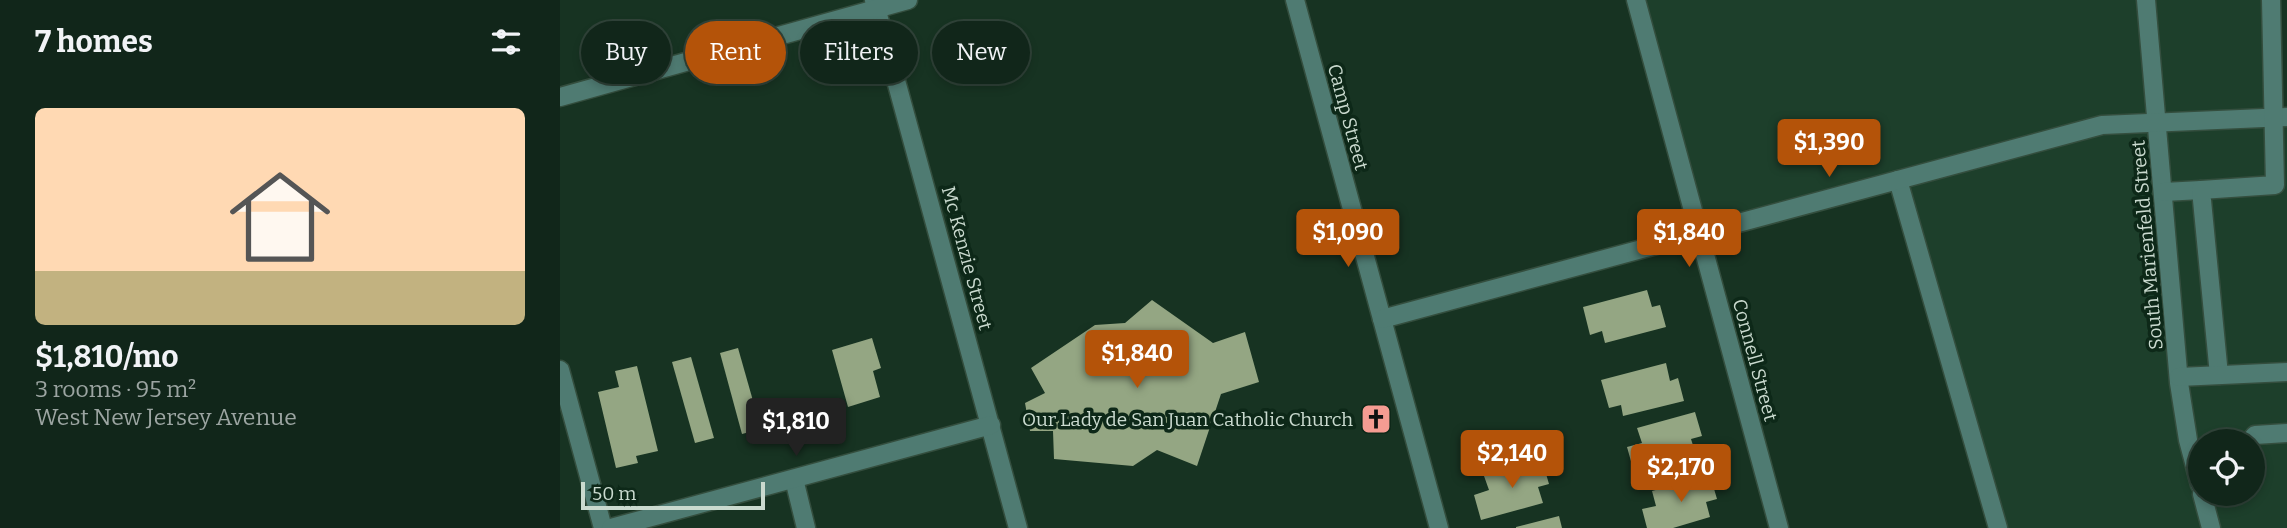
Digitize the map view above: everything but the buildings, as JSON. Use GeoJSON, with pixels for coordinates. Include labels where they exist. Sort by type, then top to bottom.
{"type":"FeatureCollection","features":[{"type":"Feature","properties":{"kind":"street"},"geometry":{"type":"LineString","coordinates":[[560,97],[875,4],[908,0]]}},
{"type":"Feature","properties":{"kind":"street","name":"Camp Street"},"geometry":{"type":"LineString","coordinates":[[1295,0],[1439,528]]}},
{"type":"Feature","properties":{"kind":"street","name":"Connell Street"},"geometry":{"type":"LineString","coordinates":[[1636,0],[1779,528]]}},
{"type":"Feature","properties":{"kind":"street","name":"South Marienfeld Street"},"geometry":{"type":"LineString","coordinates":[[2146,0],[2179,377],[2188,440]]}},
{"type":"Feature","properties":{"kind":"street"},"geometry":{"type":"LineString","coordinates":[[2164,192],[2275,185],[2280,118],[2271,0]]}},
{"type":"Feature","properties":{"kind":"street","name":"Mc Kenzie Street"},"geometry":{"type":"LineString","coordinates":[[875,4],[1018,528]]}},
{"type":"Feature","properties":{"kind":"street"},"geometry":{"type":"LineString","coordinates":[[1382,319],[2102,125],[2280,118]]}},
{"type":"Feature","properties":{"kind":"street"},"geometry":{"type":"LineString","coordinates":[[1898,180],[1998,528]]}},
{"type":"Feature","properties":{"kind":"street"},"geometry":{"type":"LineString","coordinates":[[2201,190],[2219,375]]}},
{"type":"Feature","properties":{"kind":"street"},"geometry":{"type":"LineString","coordinates":[[560,370],[603,528]]}},
{"type":"Feature","properties":{"kind":"street"},"geometry":{"type":"LineString","coordinates":[[2179,377],[2287,372]]}},
{"type":"Feature","properties":{"kind":"street"},"geometry":{"type":"LineString","coordinates":[[611,528],[991,425]]}},
{"type":"Feature","properties":{"kind":"street"},"geometry":{"type":"LineString","coordinates":[[2265,434],[2287,433]]}},
{"type":"Feature","properties":{"kind":"street"},"geometry":{"type":"LineString","coordinates":[[794,479],[806,528]]}},
{"type":"Feature","properties":{"kind":"street"},"geometry":{"type":"LineString","coordinates":[[2205,506],[2210,528]]}},
{"type":"Feature","properties":{"kind":"shaded area"},"geometry":{"type":"Polygon","coordinates":[[[1642,0],[2280,0],[2283,113],[2287,113],[2287,528],[1994,528],[1900,188],[1705,241],[1642,0]]]}},
{"type":"Feature","properties":{"kind":"place","name":"Our Lady de San Juan Catholic Church"},"geometry":{"type":"Point","coordinates":[1376,419]}}]}
